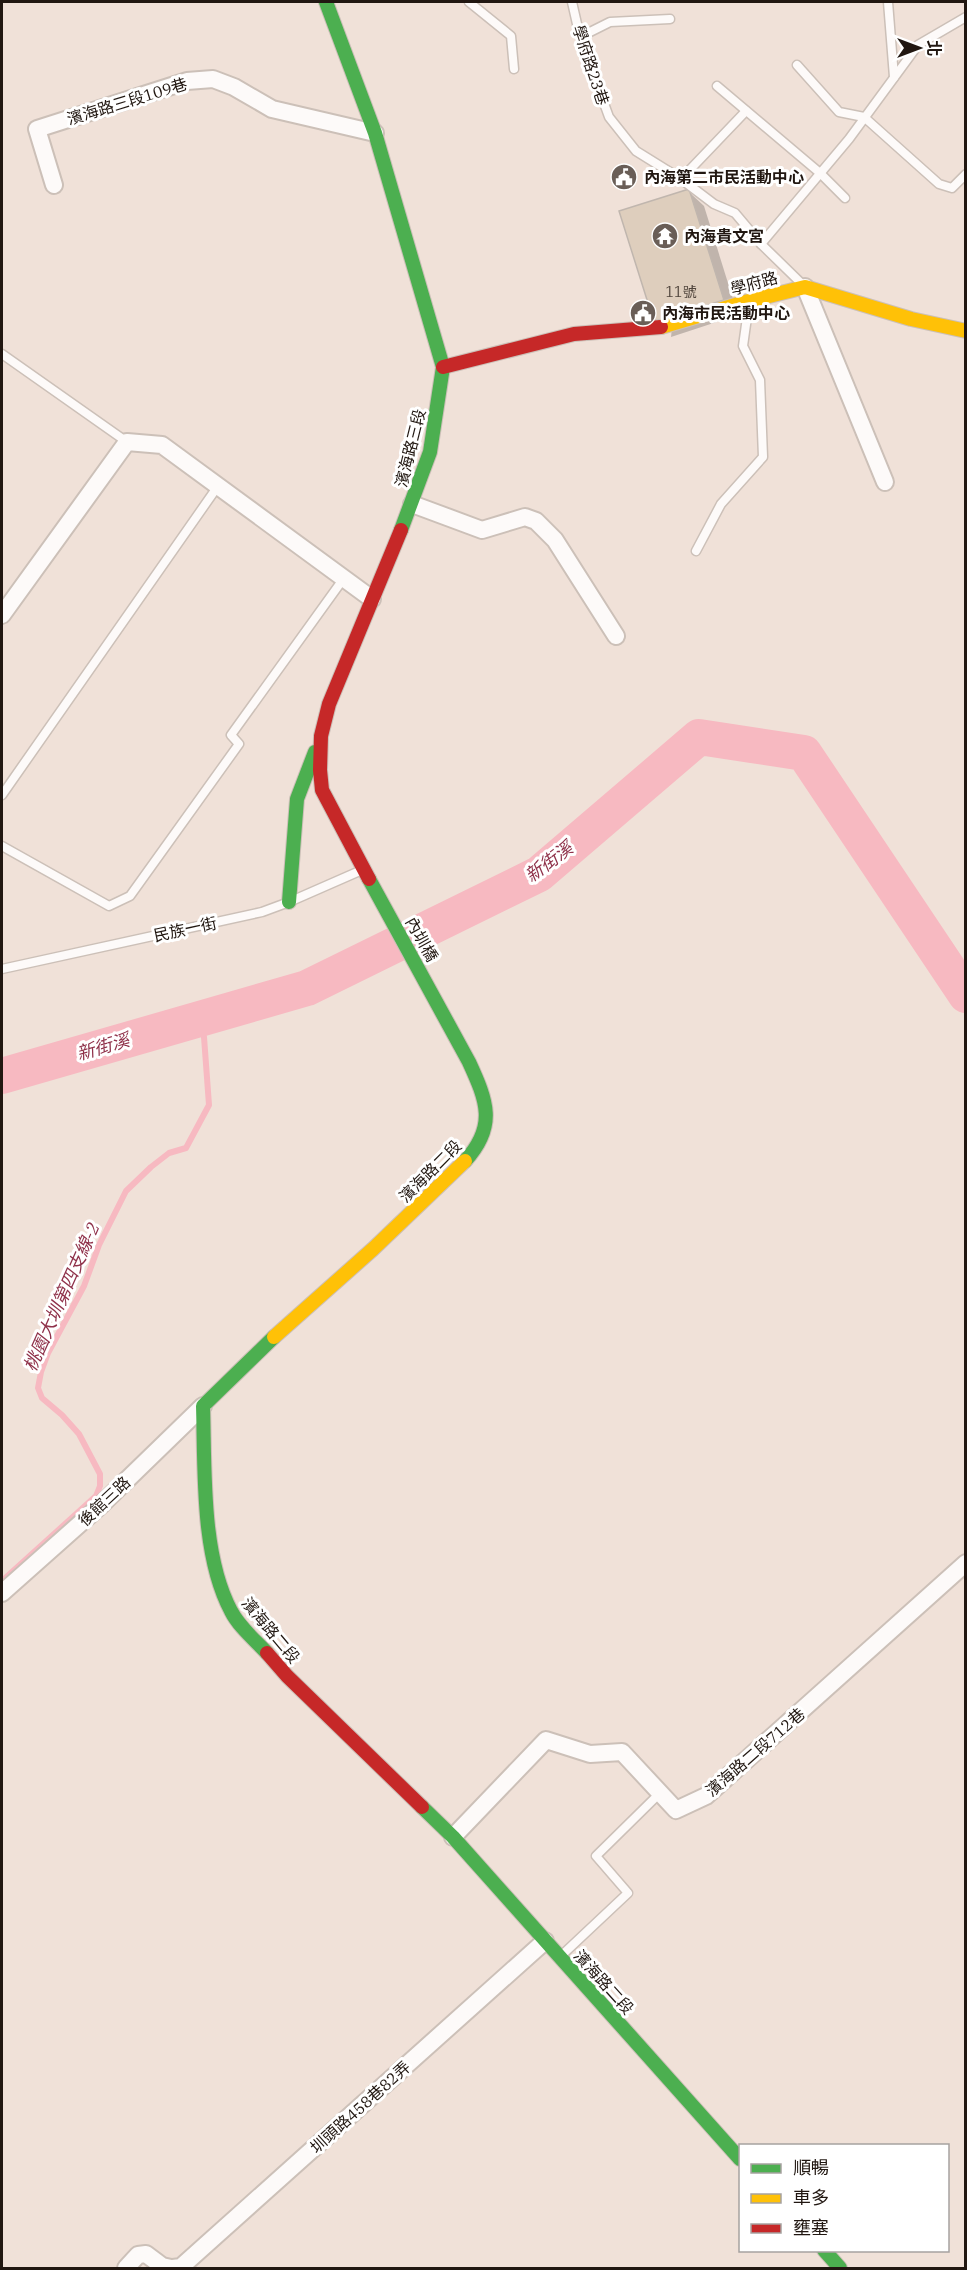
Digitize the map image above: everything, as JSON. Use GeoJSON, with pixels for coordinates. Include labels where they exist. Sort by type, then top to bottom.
{"type":"FeatureCollection","features":[{"type":"Feature","properties":{"kind":"street","name":"濱海路三段"},"geometry":{"type":"LineString","coordinates":[[326,2],[375,134],[443,367],[430,452],[412,504],[329,704],[321,736],[322,790],[362,870],[376,889]]}},
{"type":"Feature","properties":{"kind":"street","name":"濱海路三段109巷"},"geometry":{"type":"LineString","coordinates":[[54,185],[37,129],[187,81],[213,80],[234,87],[272,109],[375,134]]}},
{"type":"Feature","properties":{"kind":"street","name":"學府路"},"geometry":{"type":"LineString","coordinates":[[443,367],[574,334],[665,327],[749,301],[805,287]]}},
{"type":"Feature","properties":{"kind":"street"},"geometry":{"type":"LineString","coordinates":[[805,287],[910,319],[966,332]]}},
{"type":"Feature","properties":{"kind":"street"},"geometry":{"type":"LineString","coordinates":[[805,287],[885,482]]}},
{"type":"Feature","properties":{"kind":"street"},"geometry":{"type":"LineString","coordinates":[[2,615],[127,442],[162,445],[372,599]]}},
{"type":"Feature","properties":{"kind":"street"},"geometry":{"type":"LineString","coordinates":[[412,504],[482,530],[525,518],[536,521],[555,540],[616,636]]}},
{"type":"Feature","properties":{"kind":"street"},"geometry":{"type":"LineString","coordinates":[[290,902],[297,799],[321,736]]}},
{"type":"Feature","properties":{"kind":"street","name":"內圳橋"},"geometry":{"type":"LineString","coordinates":[[376,889],[439,1005]]}},
{"type":"Feature","properties":{"kind":"street","name":"濱海路二段"},"geometry":{"type":"LineString","coordinates":[[439,1005],[483,1093],[487,1117],[483,1135],[474,1151],[373,1249],[284,1327],[203,1406],[205,1479],[211,1550],[219,1587],[232,1614],[287,1676],[453,1837],[739,2157]]}},
{"type":"Feature","properties":{"kind":"street","name":"後館三路"},"geometry":{"type":"LineString","coordinates":[[2,1593],[101,1505],[203,1406]]}},
{"type":"Feature","properties":{"kind":"street","name":"濱海路二段712巷"},"geometry":{"type":"LineString","coordinates":[[453,1837],[546,1740],[590,1754],[622,1752],[676,1810],[706,1796],[966,1563]]}},
{"type":"Feature","properties":{"kind":"street","name":"圳頭路458巷82弄"},"geometry":{"type":"LineString","coordinates":[[126,2268],[138,2255],[146,2254],[162,2266],[181,2267],[545,1941]]}},
{"type":"Feature","properties":{"kind":"street"},"geometry":{"type":"LineString","coordinates":[[826,2252],[840,2268]]}},
{"type":"Feature","properties":{"kind":"lane"},"geometry":{"type":"LineString","coordinates":[[469,2],[511,36],[514,69]]}},
{"type":"Feature","properties":{"kind":"lane","name":"學府路23巷"},"geometry":{"type":"LineString","coordinates":[[572,2],[580,37],[609,117],[636,151],[681,179],[714,204],[735,213],[761,244],[805,287]]}},
{"type":"Feature","properties":{"kind":"lane"},"geometry":{"type":"LineString","coordinates":[[888,2],[894,77]]}},
{"type":"Feature","properties":{"kind":"lane"},"geometry":{"type":"LineString","coordinates":[[761,244],[820,172],[826,168],[918,45],[966,17]]}},
{"type":"Feature","properties":{"kind":"lane"},"geometry":{"type":"LineString","coordinates":[[580,37],[610,22],[670,19]]}},
{"type":"Feature","properties":{"kind":"lane"},"geometry":{"type":"LineString","coordinates":[[797,65],[839,112],[864,117],[939,184],[952,188],[966,174]]}},
{"type":"Feature","properties":{"kind":"lane"},"geometry":{"type":"LineString","coordinates":[[717,86],[820,172],[845,198]]}},
{"type":"Feature","properties":{"kind":"lane"},"geometry":{"type":"LineString","coordinates":[[681,179],[746,111]]}},
{"type":"Feature","properties":{"kind":"lane"},"geometry":{"type":"LineString","coordinates":[[696,551],[721,504],[764,458],[760,380],[744,346],[749,301]]}},
{"type":"Feature","properties":{"kind":"lane"},"geometry":{"type":"LineString","coordinates":[[2,354],[127,442]]}},
{"type":"Feature","properties":{"kind":"lane"},"geometry":{"type":"LineString","coordinates":[[2,795],[218,486]]}},
{"type":"Feature","properties":{"kind":"lane"},"geometry":{"type":"LineString","coordinates":[[2,846],[109,906],[130,896],[239,744],[231,735],[344,578]]}},
{"type":"Feature","properties":{"kind":"lane","name":"民族一街"},"geometry":{"type":"LineString","coordinates":[[2,969],[262,912],[362,870]]}},
{"type":"Feature","properties":{"kind":"lane"},"geometry":{"type":"LineString","coordinates":[[559,1957],[628,1893],[596,1856],[660,1793]]}},
{"type":"Feature","properties":{"kind":"building","name":"內海貴文宮"},"geometry":{"type":"Polygon","coordinates":[[[689,189],[724,300],[654,322],[619,211],[689,189]]]}},
{"type":"Feature","properties":{"kind":"waterway","name":"新街溪"},"geometry":{"type":"LineString","coordinates":[[2,1076],[307,988],[539,874],[699,737],[804,753],[966,995]]}},
{"type":"Feature","properties":{"kind":"waterway","name":"桃園大圳第四支線-2"},"geometry":{"type":"LineString","coordinates":[[2,1581],[96,1496],[100,1486],[100,1474],[79,1434],[42,1398],[38,1388],[41,1372],[48,1353],[84,1286],[99,1245],[126,1191],[169,1153],[186,1148],[209,1105],[204,1037]]}},
{"type":"Feature","properties":{"kind":"traffic: fast"},"geometry":{"type":"LineString","coordinates":[[326,2],[375,133],[443,367],[430,452],[401,530]]}},
{"type":"Feature","properties":{"kind":"traffic: fast"},"geometry":{"type":"LineString","coordinates":[[289,902],[297,799],[315,752]]}},
{"type":"Feature","properties":{"kind":"traffic: fast"},"geometry":{"type":"LineString","coordinates":[[369,879],[469,1062],[480,1089],[486,1113],[485,1125],[482,1136],[465,1161]]}},
{"type":"Feature","properties":{"kind":"traffic: fast"},"geometry":{"type":"LineString","coordinates":[[267,1653],[234,1617],[221,1589],[214,1564],[206,1511],[203,1406],[274,1337]]}},
{"type":"Feature","properties":{"kind":"traffic: fast"},"geometry":{"type":"LineString","coordinates":[[422,1807],[453,1837],[739,2158]]}},
{"type":"Feature","properties":{"kind":"traffic: fast"},"geometry":{"type":"LineString","coordinates":[[826,2252],[840,2268]]}},
{"type":"Feature","properties":{"kind":"traffic: slow"},"geometry":{"type":"LineString","coordinates":[[661,327],[805,287],[911,319],[966,331]]}},
{"type":"Feature","properties":{"kind":"traffic: slow"},"geometry":{"type":"LineString","coordinates":[[274,1337],[373,1249],[465,1161]]}},
{"type":"Feature","properties":{"kind":"traffic: jam"},"geometry":{"type":"LineString","coordinates":[[443,367],[574,334],[661,327]]}},
{"type":"Feature","properties":{"kind":"traffic: jam"},"geometry":{"type":"LineString","coordinates":[[369,879],[322,790],[321,736],[329,704],[401,530]]}},
{"type":"Feature","properties":{"kind":"traffic: jam"},"geometry":{"type":"LineString","coordinates":[[267,1653],[287,1676],[422,1807]]}},
{"type":"Feature","properties":{"kind":"place","name":"內海第二市民活動中心"},"geometry":{"type":"Point","coordinates":[624,177]}},
{"type":"Feature","properties":{"kind":"place","name":"內海貴文宮"},"geometry":{"type":"Point","coordinates":[665,236]}},
{"type":"Feature","properties":{"kind":"place","name":"內海市民活動中心"},"geometry":{"type":"Point","coordinates":[643,313]}}]}
